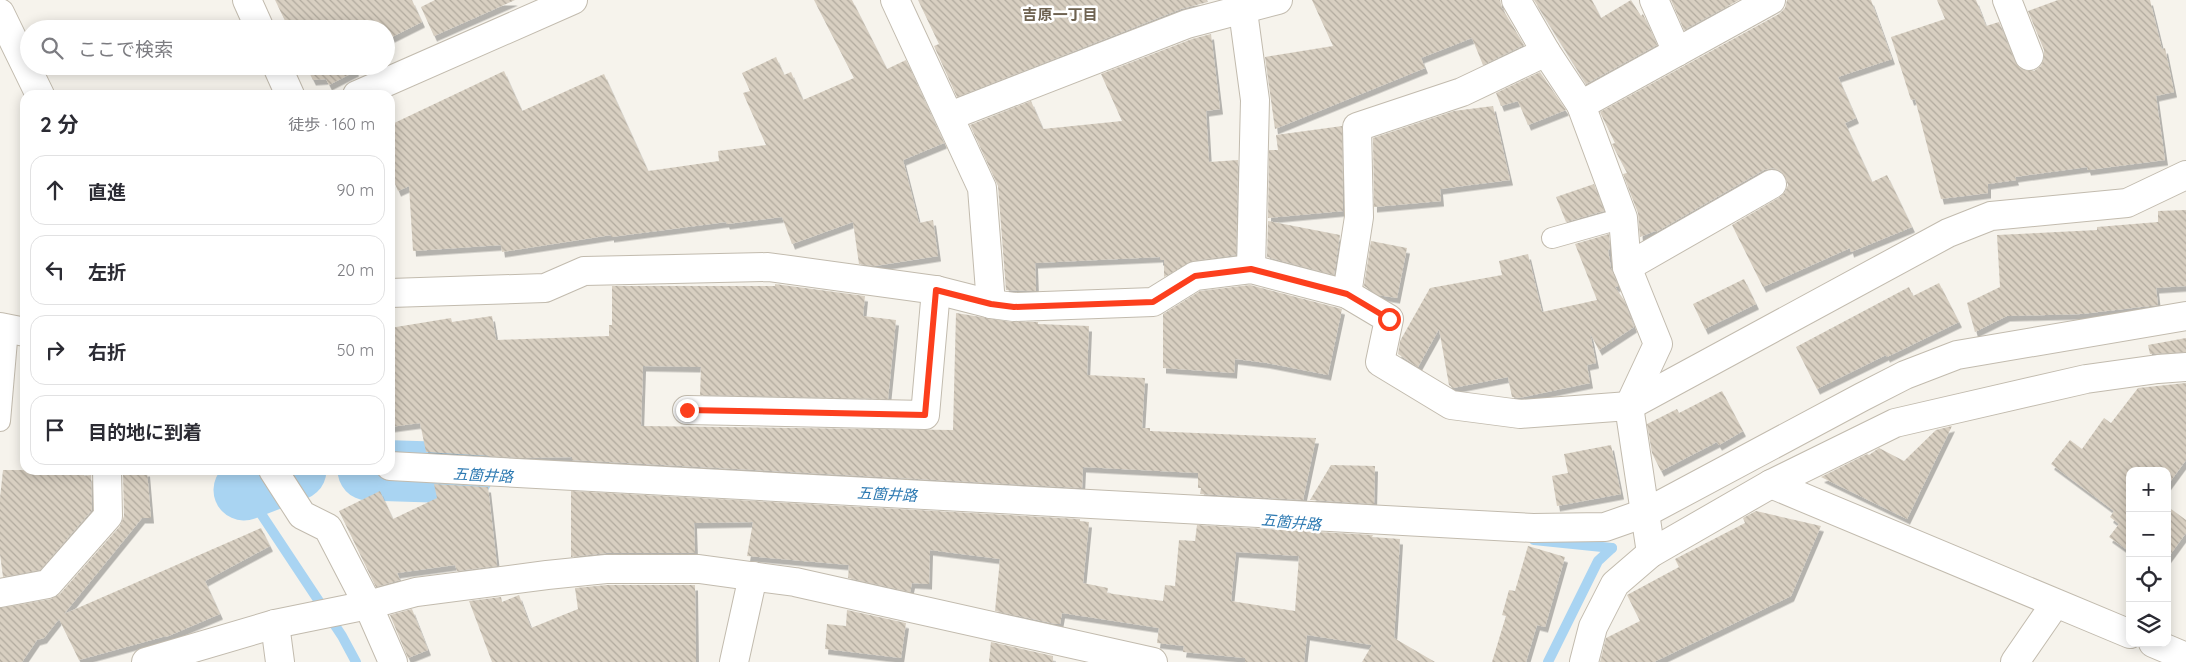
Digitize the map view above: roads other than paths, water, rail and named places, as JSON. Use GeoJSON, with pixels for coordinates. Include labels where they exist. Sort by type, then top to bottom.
{"type":"FeatureCollection","features":[{"type":"Feature","properties":{"kind":"street"},"geometry":{"type":"LineString","coordinates":[[247,0],[256,20]]}},
{"type":"Feature","properties":{"kind":"street"},"geometry":{"type":"LineString","coordinates":[[368,90],[573,0]]}},
{"type":"Feature","properties":{"kind":"street"},"geometry":{"type":"LineString","coordinates":[[895,0],[982,188],[991,304]]}},
{"type":"Feature","properties":{"kind":"street"},"geometry":{"type":"LineString","coordinates":[[950,116],[1188,24],[1243,11],[1278,0]]}},
{"type":"Feature","properties":{"kind":"street"},"geometry":{"type":"LineString","coordinates":[[1516,0],[1580,105],[1623,218],[1627,267],[1658,344],[1629,406],[1651,553]]}},
{"type":"Feature","properties":{"kind":"street"},"geometry":{"type":"LineString","coordinates":[[1654,0],[1677,52]]}},
{"type":"Feature","properties":{"kind":"street"},"geometry":{"type":"LineString","coordinates":[[1580,105],[1771,0]]}},
{"type":"Feature","properties":{"kind":"street"},"geometry":{"type":"LineString","coordinates":[[2008,0],[2028,56]]}},
{"type":"Feature","properties":{"kind":"street"},"geometry":{"type":"LineString","coordinates":[[1243,11],[1255,100],[1251,269]]}},
{"type":"Feature","properties":{"kind":"street"},"geometry":{"type":"LineString","coordinates":[[0,13],[20,54]]}},
{"type":"Feature","properties":{"kind":"street"},"geometry":{"type":"LineString","coordinates":[[1347,294],[1359,217],[1357,127],[1462,92],[1546,52]]}},
{"type":"Feature","properties":{"kind":"street"},"geometry":{"type":"LineString","coordinates":[[30,75],[38,90]]}},
{"type":"Feature","properties":{"kind":"street"},"geometry":{"type":"LineString","coordinates":[[281,75],[288,90]]}},
{"type":"Feature","properties":{"kind":"street"},"geometry":{"type":"LineString","coordinates":[[395,294],[545,288],[584,271],[768,267],[936,290],[991,304],[1014,307],[1153,302],[1195,276],[1251,269],[1347,294],[1389,319],[1380,362],[1451,405],[1520,414],[1629,406],[1948,232],[1990,216],[2127,203],[2186,175]]}},
{"type":"Feature","properties":{"kind":"street"},"geometry":{"type":"LineString","coordinates":[[1627,267],[1772,184]]}},
{"type":"Feature","properties":{"kind":"street"},"geometry":{"type":"LineString","coordinates":[[687,410],[925,415],[936,290]]}},
{"type":"Feature","properties":{"kind":"street"},"geometry":{"type":"LineString","coordinates":[[395,466],[1533,528],[1605,527],[1645,513],[1862,397],[1905,376],[1957,355],[2186,316]]}},
{"type":"Feature","properties":{"kind":"street"},"geometry":{"type":"LineString","coordinates":[[1584,662],[1593,627],[1615,584],[1651,553],[1772,484],[1895,423],[2086,379],[2186,367]]}},
{"type":"Feature","properties":{"kind":"street"},"geometry":{"type":"LineString","coordinates":[[0,593],[48,584],[108,516],[107,475]]}},
{"type":"Feature","properties":{"kind":"street"},"geometry":{"type":"LineString","coordinates":[[276,475],[302,515],[328,528],[368,605],[393,662]]}},
{"type":"Feature","properties":{"kind":"street"},"geometry":{"type":"LineString","coordinates":[[1772,484],[2126,632]]}},
{"type":"Feature","properties":{"kind":"street"},"geometry":{"type":"LineString","coordinates":[[146,662],[275,624],[368,605],[416,592],[547,574],[606,569],[699,569],[795,582],[1153,662]]}},
{"type":"Feature","properties":{"kind":"street"},"geometry":{"type":"LineString","coordinates":[[734,662],[753,576]]}},
{"type":"Feature","properties":{"kind":"street"},"geometry":{"type":"LineString","coordinates":[[2015,662],[2055,604]]}},
{"type":"Feature","properties":{"kind":"street"},"geometry":{"type":"LineString","coordinates":[[275,624],[280,662]]}},
{"type":"Feature","properties":{"kind":"street"},"geometry":{"type":"LineString","coordinates":[[2162,647],[2186,657]]}},
{"type":"Feature","properties":{"kind":"lane"},"geometry":{"type":"LineString","coordinates":[[1552,238],[1623,218]]}},
{"type":"Feature","properties":{"kind":"lane"},"geometry":{"type":"LineString","coordinates":[[0,421],[11,329]]}},
{"type":"Feature","properties":{"kind":"waterway","name":"五箇井路"},"geometry":{"type":"LineString","coordinates":[[395,471],[463,473]]}},
{"type":"Feature","properties":{"kind":"waterway"},"geometry":{"type":"LineString","coordinates":[[235,475],[342,636],[356,662]]}},
{"type":"Feature","properties":{"kind":"waterway","name":"五箇井路"},"geometry":{"type":"LineString","coordinates":[[244,490],[283,475]]}},
{"type":"Feature","properties":{"kind":"waterway"},"geometry":{"type":"LineString","coordinates":[[1534,540],[1612,548]]}},
{"type":"Feature","properties":{"kind":"waterway"},"geometry":{"type":"LineString","coordinates":[[1548,662],[1598,561],[1612,548]]}},
{"type":"Feature","properties":{"kind":"district","name":"吉原一丁目"},"geometry":{"type":"Point","coordinates":[1060,14]}}]}
